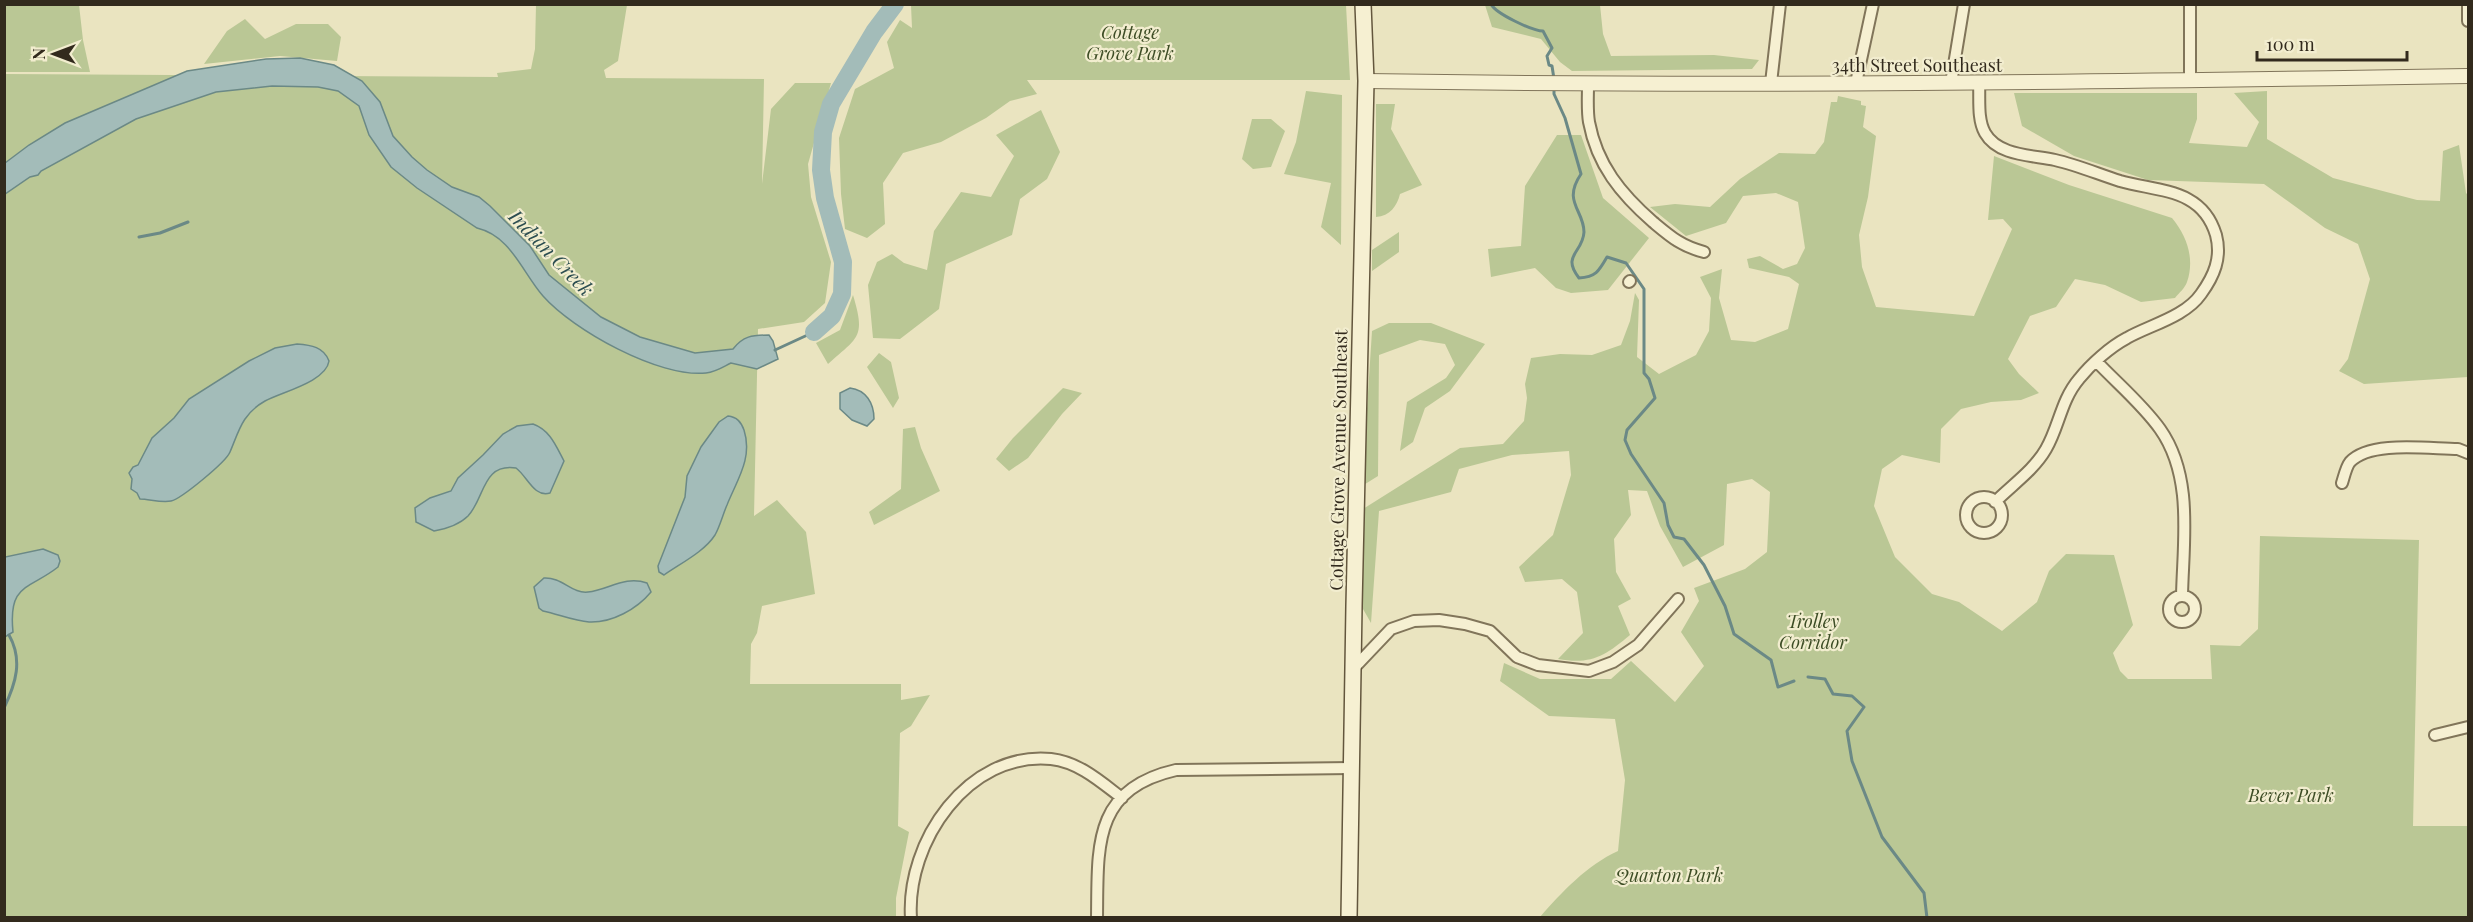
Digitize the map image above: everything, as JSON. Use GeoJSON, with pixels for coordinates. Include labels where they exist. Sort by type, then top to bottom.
{"type":"FeatureCollection","features":[{"type":"Feature","properties":{"kind":"main road","name":"Cottage Grove Avenue Southeast"},"geometry":{"type":"LineString","coordinates":[[1349,918],[1366,81],[1363,4]]}},
{"type":"Feature","properties":{"kind":"street"},"geometry":{"type":"LineString","coordinates":[[1771,83],[1780,4]]}},
{"type":"Feature","properties":{"kind":"street"},"geometry":{"type":"LineString","coordinates":[[1856,83],[1873,4]]}},
{"type":"Feature","properties":{"kind":"street"},"geometry":{"type":"LineString","coordinates":[[1951,83],[1964,4]]}},
{"type":"Feature","properties":{"kind":"street"},"geometry":{"type":"LineString","coordinates":[[2190,4],[2190,81]]}},
{"type":"Feature","properties":{"kind":"street"},"geometry":{"type":"LineString","coordinates":[[2468,4],[2469,21]]}},
{"type":"Feature","properties":{"kind":"street","name":"34th Street Southeast"},"geometry":{"type":"LineString","coordinates":[[1366,81],[1588,85],[2190,81],[2469,76]]}},
{"type":"Feature","properties":{"kind":"street"},"geometry":{"type":"LineString","coordinates":[[1979,83],[1985,133],[1997,145],[2012,153],[2056,160],[2149,189],[2171,190],[2190,200],[2205,212],[2214,227],[2219,246],[2217,266],[2211,280],[2199,297],[2186,308],[2124,339],[2079,379],[2066,400],[2046,449],[2033,466],[1995,502]]}},
{"type":"Feature","properties":{"kind":"street"},"geometry":{"type":"LineString","coordinates":[[1588,85],[1589,122],[1613,182],[1634,205],[1671,237],[1684,247],[1704,252]]}},
{"type":"Feature","properties":{"kind":"street"},"geometry":{"type":"LineString","coordinates":[[2097,362],[2161,430],[2177,465],[2182,486],[2182,596]]}},
{"type":"Feature","properties":{"kind":"street"},"geometry":{"type":"LineString","coordinates":[[2342,483],[2349,463],[2361,453],[2380,448],[2458,449],[2469,453]]}},
{"type":"Feature","properties":{"kind":"street"},"geometry":{"type":"LineString","coordinates":[[1353,669],[1391,629],[1414,621],[1439,620],[1490,631],[1517,657],[1538,665],[1589,671],[1613,662],[1638,645],[1678,599]]}},
{"type":"Feature","properties":{"kind":"street"},"geometry":{"type":"LineString","coordinates":[[2435,735],[2469,727]]}},
{"type":"Feature","properties":{"kind":"street"},"geometry":{"type":"LineString","coordinates":[[910,918],[912,886],[927,836],[956,799],[989,773],[1007,764],[1028,759],[1053,759],[1080,769],[1122,798]]}},
{"type":"Feature","properties":{"kind":"street"},"geometry":{"type":"LineString","coordinates":[[1097,918],[1098,846],[1113,808],[1136,784],[1153,775],[1176,770],[1352,768]]}},
{"type":"Feature","properties":{"kind":"green space"},"geometry":{"type":"Polygon","coordinates":[[[4,5],[79,5],[90,72],[5,72],[4,5]]]}},
{"type":"Feature","properties":{"kind":"green space"},"geometry":{"type":"Polygon","coordinates":[[[536,5],[627,5],[618,61],[604,70],[606,78],[764,79],[762,184],[771,109],[795,83],[831,83],[808,164],[811,197],[831,262],[825,303],[804,322],[758,329],[754,516],[777,500],[806,532],[815,594],[762,606],[757,633],[751,644],[750,684],[901,684],[901,700],[930,695],[911,726],[900,733],[898,826],[909,832],[896,898],[896,917],[5,918],[5,74],[498,77],[497,73],[531,69],[535,49],[536,5]]]}},
{"type":"Feature","properties":{"kind":"green space","name":"Cottage Grove Park"},"geometry":{"type":"Polygon","coordinates":[[[911,5],[1346,5],[1350,80],[1027,80],[1037,94],[1010,101],[986,118],[941,142],[903,153],[883,183],[885,224],[867,238],[845,229],[839,138],[855,89],[894,68],[887,42],[900,20],[912,28],[911,5]]]}},
{"type":"Feature","properties":{"kind":"green space"},"geometry":{"type":"Polygon","coordinates":[[[1485,5],[1600,5],[1603,34],[1611,56],[1714,55],[1759,60],[1752,69],[1572,71],[1560,62],[1541,39],[1492,27],[1485,5]]]}},
{"type":"Feature","properties":{"kind":"green space"},"geometry":{"type":"Polygon","coordinates":[[[245,19],[265,39],[296,24],[328,24],[341,37],[337,61],[280,56],[204,64],[227,31],[245,19]]]}},
{"type":"Feature","properties":{"kind":"green space"},"geometry":{"type":"Polygon","coordinates":[[[1306,91],[1342,95],[1341,245],[1321,227],[1331,183],[1284,174],[1296,142],[1306,91]]]}},
{"type":"Feature","properties":{"kind":"green space"},"geometry":{"type":"Polygon","coordinates":[[[2267,91],[2267,139],[2333,178],[2417,200],[2440,201],[2443,151],[2459,145],[2468,195],[2468,377],[2364,384],[2339,371],[2348,359],[2370,279],[2358,244],[2325,228],[2264,184],[2148,180],[2074,156],[2022,126],[2014,93],[2197,93],[2197,119],[2189,143],[2247,147],[2259,122],[2234,93],[2267,91]]]}},
{"type":"Feature","properties":{"kind":"green space"},"geometry":{"type":"Polygon","coordinates":[[[1838,96],[1861,101],[1861,105],[1866,106],[1863,127],[1876,136],[1868,197],[1859,235],[1862,267],[1876,307],[1974,316],[2012,229],[2003,219],[1988,220],[1994,156],[2069,185],[2172,218],[2182,232],[2190,256],[2187,282],[2175,298],[2141,302],[2105,285],[2075,279],[2056,307],[2030,316],[2008,359],[2019,374],[2039,393],[2021,400],[1991,402],[1961,409],[1941,429],[1940,463],[1902,455],[1882,469],[1874,506],[1895,557],[1932,594],[1959,602],[2002,631],[2037,602],[2049,571],[2066,554],[2114,555],[2133,625],[2113,653],[2120,671],[2128,679],[2212,679],[2210,645],[2240,646],[2258,629],[2260,536],[2419,540],[2413,826],[2468,826],[2468,917],[1540,917],[1585,871],[1618,851],[1625,780],[1615,719],[1549,716],[1500,681],[1504,663],[1540,679],[1611,679],[1631,661],[1675,702],[1704,666],[1681,632],[1699,601],[1694,588],[1745,569],[1767,552],[1770,492],[1752,479],[1727,484],[1724,545],[1683,567],[1660,526],[1647,491],[1628,490],[1631,515],[1614,539],[1616,572],[1631,599],[1618,606],[1630,635],[1605,653],[1580,661],[1558,659],[1583,633],[1577,592],[1562,579],[1525,582],[1519,567],[1553,535],[1571,475],[1569,451],[1512,455],[1459,469],[1451,492],[1379,511],[1371,623],[1363,609],[1363,509],[1460,448],[1503,444],[1524,421],[1527,398],[1525,384],[1531,358],[1560,354],[1592,355],[1621,345],[1630,321],[1635,293],[1639,300],[1637,357],[1659,374],[1696,355],[1709,331],[1711,298],[1700,277],[1722,269],[1719,298],[1731,340],[1755,342],[1788,329],[1799,284],[1789,277],[1749,268],[1747,259],[1760,256],[1783,269],[1797,264],[1805,248],[1798,202],[1776,193],[1743,196],[1726,223],[1686,236],[1650,207],[1675,204],[1710,207],[1740,179],[1779,153],[1815,154],[1824,142],[1831,102],[1837,102],[1838,96]]]}},
{"type":"Feature","properties":{"kind":"green space"},"geometry":{"type":"Polygon","coordinates":[[[1376,104],[1395,104],[1391,129],[1422,185],[1400,194],[1392,210],[1376,217],[1376,104]]]}},
{"type":"Feature","properties":{"kind":"green space"},"geometry":{"type":"Polygon","coordinates":[[[1041,110],[1060,152],[1047,179],[1020,199],[1012,235],[946,264],[939,309],[900,339],[873,338],[868,285],[877,262],[892,254],[904,263],[927,270],[934,231],[961,192],[991,197],[1014,156],[996,135],[1041,110]]]}},
{"type":"Feature","properties":{"kind":"green space"},"geometry":{"type":"Polygon","coordinates":[[[1252,119],[1271,119],[1285,131],[1271,167],[1253,169],[1242,159],[1252,119]]]}},
{"type":"Feature","properties":{"kind":"green space"},"geometry":{"type":"Polygon","coordinates":[[[1557,135],[1581,135],[1603,198],[1649,238],[1608,290],[1571,293],[1556,288],[1535,268],[1491,277],[1488,249],[1521,246],[1525,186],[1557,135]]]}},
{"type":"Feature","properties":{"kind":"green space"},"geometry":{"type":"Polygon","coordinates":[[[1399,232],[1399,252],[1372,271],[1372,250],[1399,232]]]}},
{"type":"Feature","properties":{"kind":"green space"},"geometry":{"type":"Polygon","coordinates":[[[853,295],[859,320],[857,336],[828,364],[816,343],[840,330],[853,295]]]}},
{"type":"Feature","properties":{"kind":"green space"},"geometry":{"type":"Polygon","coordinates":[[[1389,323],[1431,323],[1485,344],[1450,391],[1425,408],[1413,442],[1400,451],[1407,402],[1446,378],[1455,365],[1445,344],[1420,340],[1379,355],[1378,476],[1362,486],[1372,331],[1389,323]]]}},
{"type":"Feature","properties":{"kind":"green space"},"geometry":{"type":"Polygon","coordinates":[[[879,353],[891,362],[899,398],[893,408],[867,367],[879,353]]]}},
{"type":"Feature","properties":{"kind":"green space"},"geometry":{"type":"Polygon","coordinates":[[[1063,388],[1082,393],[1062,414],[1028,458],[1009,471],[996,459],[1013,438],[1063,388]]]}},
{"type":"Feature","properties":{"kind":"green space"},"geometry":{"type":"Polygon","coordinates":[[[915,427],[921,448],[940,491],[874,525],[869,512],[901,489],[903,429],[915,427]]]}},
{"type":"Feature","properties":{"kind":"water"},"geometry":{"type":"Polygon","coordinates":[[[300,58],[334,65],[362,81],[380,102],[393,136],[412,157],[452,187],[479,197],[490,206],[530,246],[549,275],[601,317],[640,337],[695,353],[733,349],[740,341],[748,337],[769,335],[778,359],[757,369],[731,363],[706,373],[687,373],[642,360],[595,337],[543,296],[515,256],[499,239],[477,228],[417,188],[391,167],[369,135],[359,106],[338,91],[318,87],[272,86],[216,92],[136,119],[41,171],[38,175],[30,177],[5,194],[5,163],[65,123],[187,71],[266,59],[300,58]]]}},
{"type":"Feature","properties":{"kind":"water"},"geometry":{"type":"Polygon","coordinates":[[[297,344],[316,348],[327,356],[329,361],[320,375],[302,386],[257,406],[246,417],[227,457],[184,494],[171,501],[140,499],[131,489],[132,479],[129,473],[133,467],[138,465],[152,438],[174,418],[189,399],[249,361],[275,348],[297,344]]]}},
{"type":"Feature","properties":{"kind":"water"},"geometry":{"type":"Polygon","coordinates":[[[850,388],[865,394],[871,403],[874,419],[867,426],[852,420],[840,409],[840,393],[850,388]]]}},
{"type":"Feature","properties":{"kind":"water"},"geometry":{"type":"Polygon","coordinates":[[[728,416],[740,422],[746,440],[747,450],[739,478],[715,535],[699,552],[664,575],[659,572],[658,566],[685,497],[687,476],[701,447],[719,422],[728,416]]]}},
{"type":"Feature","properties":{"kind":"water"},"geometry":{"type":"Polygon","coordinates":[[[533,424],[548,434],[564,461],[550,493],[539,492],[516,468],[505,468],[490,476],[474,509],[460,522],[434,531],[416,522],[415,508],[430,498],[451,491],[458,478],[503,434],[517,426],[533,424]]]}},
{"type":"Feature","properties":{"kind":"water"},"geometry":{"type":"Polygon","coordinates":[[[43,549],[58,555],[60,561],[58,567],[17,596],[12,616],[13,632],[5,637],[5,557],[43,549]]]}},
{"type":"Feature","properties":{"kind":"water"},"geometry":{"type":"Polygon","coordinates":[[[544,578],[556,580],[582,592],[595,591],[624,582],[639,581],[647,583],[651,592],[639,604],[623,614],[598,622],[589,622],[543,611],[539,608],[534,587],[544,578]]]}},
{"type":"Feature","properties":{"kind":"waterway","name":"Indian Creek"},"geometry":{"type":"LineString","coordinates":[[814,332],[832,316],[842,294],[843,262],[825,198],[821,170],[823,132],[831,104],[874,32],[895,4]]}},
{"type":"Feature","properties":{"kind":"waterway"},"geometry":{"type":"LineString","coordinates":[[1491,4],[1515,21],[1543,31],[1552,48],[1547,56],[1549,65],[1552,66],[1554,79]]}},
{"type":"Feature","properties":{"kind":"waterway"},"geometry":{"type":"LineString","coordinates":[[1554,88],[1581,174],[1573,192],[1584,232],[1583,239],[1572,259],[1574,270],[1579,278],[1593,275],[1607,257],[1626,263],[1644,289],[1644,373],[1649,379],[1655,398],[1627,430],[1625,440],[1631,454],[1664,503],[1668,525],[1674,537],[1684,539],[1704,565],[1725,606],[1734,634],[1771,660],[1778,687],[1794,681]]}},
{"type":"Feature","properties":{"kind":"waterway"},"geometry":{"type":"LineString","coordinates":[[139,237],[160,233],[188,222]]}},
{"type":"Feature","properties":{"kind":"waterway","name":"Indian Creek"},"geometry":{"type":"LineString","coordinates":[[775,350],[814,332]]}},
{"type":"Feature","properties":{"kind":"waterway"},"geometry":{"type":"LineString","coordinates":[[4,708],[15,681],[17,662],[9,635]]}},
{"type":"Feature","properties":{"kind":"waterway"},"geometry":{"type":"LineString","coordinates":[[1808,677],[1825,679],[1833,694],[1852,696],[1864,707],[1847,731],[1852,761],[1882,837],[1924,893],[1927,918]]}},
{"type":"Feature","properties":{"kind":"park label","name":"Trolley Corridor"},"geometry":{"type":"Point","coordinates":[1813,631]}},
{"type":"Feature","properties":{"kind":"park label","name":"Bever Park"},"geometry":{"type":"Point","coordinates":[2291,795]}},
{"type":"Feature","properties":{"kind":"park label","name":"Quarton Park"},"geometry":{"type":"Point","coordinates":[1669,875]}}]}
